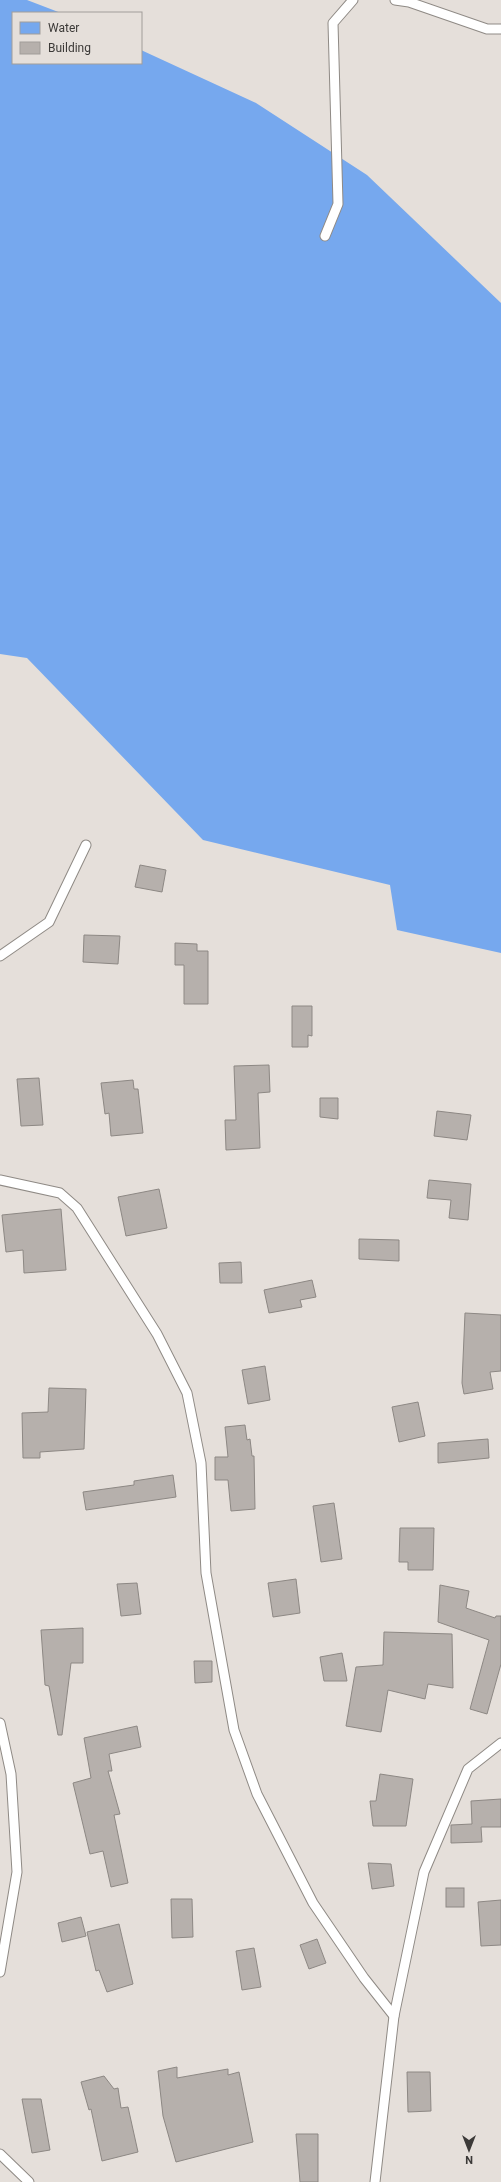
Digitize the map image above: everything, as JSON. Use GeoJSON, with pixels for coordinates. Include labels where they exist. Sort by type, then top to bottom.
{"type":"FeatureCollection","features":[{"type":"Feature","properties":{"kind":"lane"},"geometry":{"type":"LineString","coordinates":[[325,236],[338,204],[333,23],[353,0]]}},
{"type":"Feature","properties":{"kind":"lane"},"geometry":{"type":"LineString","coordinates":[[395,0],[409,2],[487,30],[501,29]]}},
{"type":"Feature","properties":{"kind":"lane"},"geometry":{"type":"LineString","coordinates":[[0,956],[48,922],[86,845]]}},
{"type":"Feature","properties":{"kind":"lane"},"geometry":{"type":"LineString","coordinates":[[0,1180],[60,1194],[77,1208],[157,1334],[187,1393],[201,1463],[206,1573],[234,1730],[257,1794],[313,1903],[364,1978],[394,2016]]}},
{"type":"Feature","properties":{"kind":"lane"},"geometry":{"type":"LineString","coordinates":[[0,1723],[11,1774],[17,1872],[0,1972]]}},
{"type":"Feature","properties":{"kind":"lane"},"geometry":{"type":"LineString","coordinates":[[375,2182],[394,2016],[424,1872],[468,1769],[501,1743]]}},
{"type":"Feature","properties":{"kind":"lane"},"geometry":{"type":"LineString","coordinates":[[0,2154],[29,2182]]}},
{"type":"Feature","properties":{"kind":"water"},"geometry":{"type":"Polygon","coordinates":[[[0,0],[27,0],[58,12],[12,12],[12,64],[142,64],[142,50],[256,103],[367,175],[501,303],[501,953],[397,930],[390,885],[203,840],[27,658],[0,654],[0,0]]]}},
{"type":"Feature","properties":{"kind":"building"},"geometry":{"type":"Polygon","coordinates":[[[140,865],[166,870],[162,892],[135,887],[140,865]]]}},
{"type":"Feature","properties":{"kind":"building"},"geometry":{"type":"Polygon","coordinates":[[[84,935],[120,936],[118,964],[83,962],[84,935]]]}},
{"type":"Feature","properties":{"kind":"building"},"geometry":{"type":"Polygon","coordinates":[[[175,943],[197,944],[197,951],[208,951],[208,1004],[184,1004],[184,965],[175,965],[175,943]]]}},
{"type":"Feature","properties":{"kind":"building"},"geometry":{"type":"Polygon","coordinates":[[[292,1006],[312,1006],[312,1036],[308,1035],[308,1047],[292,1047],[292,1006]]]}},
{"type":"Feature","properties":{"kind":"building"},"geometry":{"type":"Polygon","coordinates":[[[269,1065],[270,1092],[258,1093],[260,1148],[226,1150],[225,1120],[236,1120],[234,1066],[269,1065]]]}},
{"type":"Feature","properties":{"kind":"building"},"geometry":{"type":"Polygon","coordinates":[[[39,1078],[43,1125],[21,1126],[17,1079],[39,1078]]]}},
{"type":"Feature","properties":{"kind":"building"},"geometry":{"type":"Polygon","coordinates":[[[133,1080],[134,1089],[138,1089],[143,1133],[111,1136],[109,1113],[105,1114],[101,1083],[133,1080]]]}},
{"type":"Feature","properties":{"kind":"building"},"geometry":{"type":"Polygon","coordinates":[[[320,1098],[338,1098],[338,1119],[320,1117],[320,1098]]]}},
{"type":"Feature","properties":{"kind":"building"},"geometry":{"type":"Polygon","coordinates":[[[437,1111],[471,1115],[467,1140],[434,1136],[437,1111]]]}},
{"type":"Feature","properties":{"kind":"building"},"geometry":{"type":"Polygon","coordinates":[[[429,1180],[471,1184],[468,1220],[449,1218],[451,1200],[427,1198],[429,1180]]]}},
{"type":"Feature","properties":{"kind":"building"},"geometry":{"type":"Polygon","coordinates":[[[159,1189],[167,1228],[126,1236],[118,1197],[159,1189]]]}},
{"type":"Feature","properties":{"kind":"building"},"geometry":{"type":"Polygon","coordinates":[[[61,1209],[66,1270],[24,1273],[23,1250],[6,1252],[2,1215],[61,1209]]]}},
{"type":"Feature","properties":{"kind":"building"},"geometry":{"type":"Polygon","coordinates":[[[359,1239],[399,1240],[399,1261],[359,1259],[359,1239]]]}},
{"type":"Feature","properties":{"kind":"building"},"geometry":{"type":"Polygon","coordinates":[[[241,1262],[242,1283],[220,1283],[219,1263],[241,1262]]]}},
{"type":"Feature","properties":{"kind":"building"},"geometry":{"type":"Polygon","coordinates":[[[312,1280],[316,1297],[300,1300],[302,1307],[269,1313],[264,1290],[312,1280]]]}},
{"type":"Feature","properties":{"kind":"building"},"geometry":{"type":"Polygon","coordinates":[[[465,1313],[501,1315],[501,1371],[490,1372],[493,1389],[464,1394],[462,1383],[465,1313]]]}},
{"type":"Feature","properties":{"kind":"building"},"geometry":{"type":"Polygon","coordinates":[[[265,1366],[270,1400],[248,1404],[242,1370],[265,1366]]]}},
{"type":"Feature","properties":{"kind":"building"},"geometry":{"type":"Polygon","coordinates":[[[49,1388],[86,1389],[84,1449],[40,1452],[40,1458],[23,1458],[22,1413],[48,1412],[49,1388]]]}},
{"type":"Feature","properties":{"kind":"building"},"geometry":{"type":"Polygon","coordinates":[[[418,1402],[425,1436],[399,1442],[392,1407],[418,1402]]]}},
{"type":"Feature","properties":{"kind":"building"},"geometry":{"type":"Polygon","coordinates":[[[245,1425],[247,1440],[250,1439],[252,1456],[254,1456],[255,1509],[231,1511],[228,1480],[215,1480],[215,1457],[228,1457],[225,1427],[245,1425]]]}},
{"type":"Feature","properties":{"kind":"building"},"geometry":{"type":"Polygon","coordinates":[[[488,1439],[489,1458],[438,1463],[438,1443],[488,1439]]]}},
{"type":"Feature","properties":{"kind":"building"},"geometry":{"type":"Polygon","coordinates":[[[173,1475],[176,1497],[86,1510],[83,1492],[134,1485],[134,1481],[173,1475]]]}},
{"type":"Feature","properties":{"kind":"building"},"geometry":{"type":"Polygon","coordinates":[[[334,1503],[342,1559],[321,1562],[313,1506],[334,1503]]]}},
{"type":"Feature","properties":{"kind":"building"},"geometry":{"type":"Polygon","coordinates":[[[400,1528],[434,1528],[433,1570],[408,1570],[408,1562],[399,1562],[400,1528]]]}},
{"type":"Feature","properties":{"kind":"building"},"geometry":{"type":"Polygon","coordinates":[[[296,1579],[300,1613],[273,1617],[268,1583],[296,1579]]]}},
{"type":"Feature","properties":{"kind":"building"},"geometry":{"type":"Polygon","coordinates":[[[137,1583],[141,1614],[121,1616],[117,1584],[137,1583]]]}},
{"type":"Feature","properties":{"kind":"building"},"geometry":{"type":"Polygon","coordinates":[[[440,1585],[469,1591],[466,1608],[495,1618],[496,1616],[501,1616],[501,1664],[487,1714],[470,1709],[489,1640],[438,1622],[440,1585]]]}},
{"type":"Feature","properties":{"kind":"building"},"geometry":{"type":"Polygon","coordinates":[[[83,1628],[83,1663],[71,1663],[62,1735],[58,1735],[49,1686],[45,1685],[41,1630],[83,1628]]]}},
{"type":"Feature","properties":{"kind":"building"},"geometry":{"type":"Polygon","coordinates":[[[384,1632],[452,1634],[453,1688],[428,1684],[425,1699],[388,1690],[381,1732],[346,1726],[356,1667],[383,1665],[384,1632]]]}},
{"type":"Feature","properties":{"kind":"building"},"geometry":{"type":"Polygon","coordinates":[[[342,1653],[347,1681],[324,1681],[320,1657],[342,1653]]]}},
{"type":"Feature","properties":{"kind":"building"},"geometry":{"type":"Polygon","coordinates":[[[194,1661],[212,1661],[212,1682],[195,1683],[194,1661]]]}},
{"type":"Feature","properties":{"kind":"building"},"geometry":{"type":"Polygon","coordinates":[[[137,1726],[141,1747],[109,1754],[112,1771],[108,1771],[120,1814],[114,1815],[128,1883],[111,1887],[103,1851],[90,1854],[73,1783],[91,1778],[84,1738],[137,1726]]]}},
{"type":"Feature","properties":{"kind":"building"},"geometry":{"type":"Polygon","coordinates":[[[380,1774],[413,1779],[406,1826],[373,1826],[370,1801],[376,1801],[380,1774]]]}},
{"type":"Feature","properties":{"kind":"building"},"geometry":{"type":"Polygon","coordinates":[[[501,1799],[501,1827],[481,1827],[482,1842],[451,1843],[451,1825],[472,1824],[471,1801],[501,1799]]]}},
{"type":"Feature","properties":{"kind":"building"},"geometry":{"type":"Polygon","coordinates":[[[368,1863],[391,1864],[394,1886],[372,1889],[368,1863]]]}},
{"type":"Feature","properties":{"kind":"building"},"geometry":{"type":"Polygon","coordinates":[[[446,1888],[464,1888],[464,1907],[446,1907],[446,1888]]]}},
{"type":"Feature","properties":{"kind":"building"},"geometry":{"type":"Polygon","coordinates":[[[171,1899],[192,1899],[193,1937],[172,1938],[171,1899]]]}},
{"type":"Feature","properties":{"kind":"building"},"geometry":{"type":"Polygon","coordinates":[[[501,1900],[501,1945],[481,1946],[478,1902],[501,1900]]]}},
{"type":"Feature","properties":{"kind":"building"},"geometry":{"type":"Polygon","coordinates":[[[81,1917],[86,1936],[62,1942],[58,1923],[81,1917]]]}},
{"type":"Feature","properties":{"kind":"building"},"geometry":{"type":"Polygon","coordinates":[[[119,1924],[133,1984],[107,1992],[99,1970],[96,1971],[87,1932],[119,1924]]]}},
{"type":"Feature","properties":{"kind":"building"},"geometry":{"type":"Polygon","coordinates":[[[317,1939],[326,1963],[309,1969],[300,1945],[317,1939]]]}},
{"type":"Feature","properties":{"kind":"building"},"geometry":{"type":"Polygon","coordinates":[[[254,1948],[261,1987],[242,1990],[236,1951],[254,1948]]]}},
{"type":"Feature","properties":{"kind":"building"},"geometry":{"type":"Polygon","coordinates":[[[177,2067],[177,2078],[228,2069],[228,2075],[239,2072],[253,2142],[176,2162],[163,2116],[158,2071],[177,2067]]]}},
{"type":"Feature","properties":{"kind":"building"},"geometry":{"type":"Polygon","coordinates":[[[407,2072],[430,2072],[431,2111],[408,2112],[407,2072]]]}},
{"type":"Feature","properties":{"kind":"building"},"geometry":{"type":"Polygon","coordinates":[[[104,2076],[114,2089],[118,2088],[121,2108],[128,2107],[138,2152],[102,2161],[91,2109],[89,2110],[81,2082],[104,2076]]]}},
{"type":"Feature","properties":{"kind":"building"},"geometry":{"type":"Polygon","coordinates":[[[22,2099],[41,2099],[50,2150],[32,2153],[22,2099]]]}},
{"type":"Feature","properties":{"kind":"building"},"geometry":{"type":"Polygon","coordinates":[[[296,2134],[318,2134],[318,2182],[300,2182],[296,2134]]]}}]}
